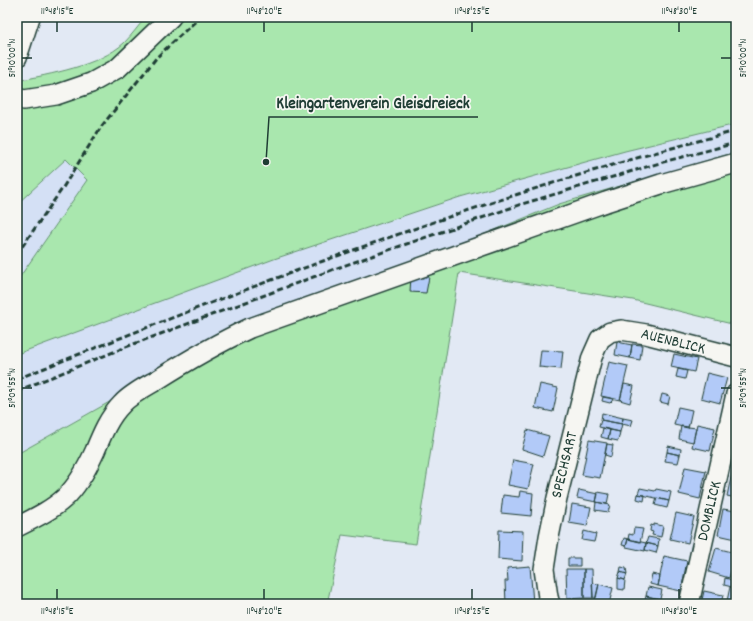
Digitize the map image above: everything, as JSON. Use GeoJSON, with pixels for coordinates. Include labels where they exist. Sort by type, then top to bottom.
{"type":"FeatureCollection","features":[{"type":"Feature","properties":{"kind":"street"},"geometry":{"type":"LineString","coordinates":[[17,57],[30,17]]}},
{"type":"Feature","properties":{"kind":"street"},"geometry":{"type":"LineString","coordinates":[[17,98],[24,100],[56,95],[91,83],[118,68],[171,17]]}},
{"type":"Feature","properties":{"kind":"street"},"geometry":{"type":"LineString","coordinates":[[17,527],[46,513],[72,492],[85,471],[107,424],[123,403],[136,392],[220,342],[258,326],[606,202],[661,184],[736,163]]}},
{"type":"Feature","properties":{"kind":"street","name":"AUENBLICK"},"geometry":{"type":"LineString","coordinates":[[610,332],[622,330],[646,334],[736,357]]}},
{"type":"Feature","properties":{"kind":"street","name":"SPECHSART"},"geometry":{"type":"LineString","coordinates":[[550,604],[544,569],[548,537],[592,357],[600,339],[610,332]]}},
{"type":"Feature","properties":{"kind":"street","name":"DOMBLICK"},"geometry":{"type":"LineString","coordinates":[[689,604],[736,394]]}},
{"type":"Feature","properties":{"kind":"shaded area"},"geometry":{"type":"Polygon","coordinates":[[[736,124],[736,152],[559,204],[379,277],[129,391],[17,454],[17,354],[274,259],[460,197],[625,151],[736,124]]]}},
{"type":"Feature","properties":{"kind":"shaded area"},"geometry":{"type":"Polygon","coordinates":[[[66,159],[88,180],[17,281],[17,204],[66,159]]]}},
{"type":"Feature","properties":{"kind":"green space"},"geometry":{"type":"Polygon","coordinates":[[[146,17],[736,17],[736,124],[625,151],[460,197],[274,259],[17,354],[17,281],[87,180],[66,159],[17,204],[17,81],[74,68],[101,58],[114,51],[124,43],[146,17]]]}},
{"type":"Feature","properties":{"kind":"green space"},"geometry":{"type":"Polygon","coordinates":[[[736,152],[736,325],[633,300],[459,273],[416,544],[342,535],[327,604],[17,604],[17,454],[129,391],[379,277],[559,204],[736,152]]]}},
{"type":"Feature","properties":{"kind":"building"},"geometry":{"type":"Polygon","coordinates":[[[423,271],[429,277],[426,293],[410,292],[411,276],[423,271]]]}},
{"type":"Feature","properties":{"kind":"building"},"geometry":{"type":"Polygon","coordinates":[[[617,342],[632,345],[630,358],[615,355],[617,342]]]}},
{"type":"Feature","properties":{"kind":"building"},"geometry":{"type":"Polygon","coordinates":[[[632,344],[642,345],[640,360],[630,358],[632,344]]]}},
{"type":"Feature","properties":{"kind":"building"},"geometry":{"type":"Polygon","coordinates":[[[541,350],[563,351],[561,369],[539,367],[541,350]]]}},
{"type":"Feature","properties":{"kind":"building"},"geometry":{"type":"Polygon","coordinates":[[[674,354],[697,359],[694,372],[671,367],[674,354]]]}},
{"type":"Feature","properties":{"kind":"building"},"geometry":{"type":"Polygon","coordinates":[[[609,362],[628,366],[620,400],[601,396],[609,362]]]}},
{"type":"Feature","properties":{"kind":"building"},"geometry":{"type":"Polygon","coordinates":[[[678,369],[687,371],[685,379],[676,377],[678,369]]]}},
{"type":"Feature","properties":{"kind":"building"},"geometry":{"type":"Polygon","coordinates":[[[707,373],[727,378],[720,403],[701,398],[707,373]]]}},
{"type":"Feature","properties":{"kind":"building"},"geometry":{"type":"Polygon","coordinates":[[[540,384],[558,388],[553,412],[535,408],[540,384]]]}},
{"type":"Feature","properties":{"kind":"building"},"geometry":{"type":"Polygon","coordinates":[[[624,384],[634,386],[630,403],[620,400],[624,384]]]}},
{"type":"Feature","properties":{"kind":"building"},"geometry":{"type":"Polygon","coordinates":[[[662,394],[670,396],[668,404],[660,402],[662,394]]]}},
{"type":"Feature","properties":{"kind":"building"},"geometry":{"type":"Polygon","coordinates":[[[603,397],[613,399],[610,403],[602,401],[603,397]]]}},
{"type":"Feature","properties":{"kind":"building"},"geometry":{"type":"Polygon","coordinates":[[[678,407],[692,410],[688,428],[674,425],[678,407]]]}},
{"type":"Feature","properties":{"kind":"building"},"geometry":{"type":"Polygon","coordinates":[[[602,413],[623,418],[622,424],[601,420],[602,413]]]}},
{"type":"Feature","properties":{"kind":"building"},"geometry":{"type":"Polygon","coordinates":[[[623,418],[633,420],[631,426],[622,424],[623,418]]]}},
{"type":"Feature","properties":{"kind":"building"},"geometry":{"type":"Polygon","coordinates":[[[601,420],[622,424],[620,432],[599,427],[601,420]]]}},
{"type":"Feature","properties":{"kind":"building"},"geometry":{"type":"Polygon","coordinates":[[[697,424],[715,428],[710,451],[692,447],[697,424]]]}},
{"type":"Feature","properties":{"kind":"building"},"geometry":{"type":"Polygon","coordinates":[[[681,426],[696,428],[693,442],[679,439],[681,426]]]}},
{"type":"Feature","properties":{"kind":"building"},"geometry":{"type":"Polygon","coordinates":[[[603,428],[610,430],[608,439],[601,437],[603,428]]]}},
{"type":"Feature","properties":{"kind":"building"},"geometry":{"type":"Polygon","coordinates":[[[527,430],[549,436],[543,456],[522,449],[527,430]]]}},
{"type":"Feature","properties":{"kind":"building"},"geometry":{"type":"Polygon","coordinates":[[[610,430],[620,432],[618,441],[608,439],[610,430]]]}},
{"type":"Feature","properties":{"kind":"building"},"geometry":{"type":"Polygon","coordinates":[[[589,440],[607,443],[600,478],[582,475],[589,440]]]}},
{"type":"Feature","properties":{"kind":"building"},"geometry":{"type":"Polygon","coordinates":[[[607,444],[613,445],[611,457],[605,455],[607,444]]]}},
{"type":"Feature","properties":{"kind":"building"},"geometry":{"type":"Polygon","coordinates":[[[668,446],[681,449],[680,455],[667,452],[668,446]]]}},
{"type":"Feature","properties":{"kind":"building"},"geometry":{"type":"Polygon","coordinates":[[[667,452],[680,455],[678,463],[665,461],[667,452]]]}},
{"type":"Feature","properties":{"kind":"building"},"geometry":{"type":"Polygon","coordinates":[[[513,460],[534,464],[528,489],[508,485],[513,460]]]}},
{"type":"Feature","properties":{"kind":"building"},"geometry":{"type":"Polygon","coordinates":[[[685,467],[706,471],[700,499],[679,494],[685,467]]]}},
{"type":"Feature","properties":{"kind":"building"},"geometry":{"type":"Polygon","coordinates":[[[733,468],[736,469],[736,498],[727,496],[733,468]]]}},
{"type":"Feature","properties":{"kind":"building"},"geometry":{"type":"Polygon","coordinates":[[[640,488],[671,492],[669,501],[638,494],[640,488]]]}},
{"type":"Feature","properties":{"kind":"building"},"geometry":{"type":"Polygon","coordinates":[[[579,490],[598,494],[596,502],[577,498],[579,490]]]}},
{"type":"Feature","properties":{"kind":"building"},"geometry":{"type":"Polygon","coordinates":[[[520,491],[533,493],[531,516],[501,513],[503,495],[519,497],[520,491]]]}},
{"type":"Feature","properties":{"kind":"building"},"geometry":{"type":"Polygon","coordinates":[[[598,492],[609,494],[607,504],[596,502],[598,492]]]}},
{"type":"Feature","properties":{"kind":"building"},"geometry":{"type":"Polygon","coordinates":[[[638,494],[645,495],[644,501],[637,499],[638,494]]]}},
{"type":"Feature","properties":{"kind":"building"},"geometry":{"type":"Polygon","coordinates":[[[657,498],[669,501],[667,508],[655,505],[657,498]]]}},
{"type":"Feature","properties":{"kind":"building"},"geometry":{"type":"Polygon","coordinates":[[[596,502],[610,505],[608,512],[595,510],[596,502]]]}},
{"type":"Feature","properties":{"kind":"building"},"geometry":{"type":"Polygon","coordinates":[[[572,504],[591,507],[587,526],[569,523],[572,504]]]}},
{"type":"Feature","properties":{"kind":"building"},"geometry":{"type":"Polygon","coordinates":[[[723,509],[736,511],[736,539],[718,535],[723,509]]]}},
{"type":"Feature","properties":{"kind":"building"},"geometry":{"type":"Polygon","coordinates":[[[676,513],[694,517],[688,543],[670,539],[676,513]]]}},
{"type":"Feature","properties":{"kind":"building"},"geometry":{"type":"Polygon","coordinates":[[[654,524],[663,526],[661,537],[652,535],[653,532],[650,531],[651,525],[654,526],[654,524]]]}},
{"type":"Feature","properties":{"kind":"building"},"geometry":{"type":"Polygon","coordinates":[[[634,528],[643,529],[640,542],[628,539],[629,534],[633,535],[634,528]]]}},
{"type":"Feature","properties":{"kind":"building"},"geometry":{"type":"Polygon","coordinates":[[[499,530],[523,531],[522,561],[498,559],[499,530]]]}},
{"type":"Feature","properties":{"kind":"building"},"geometry":{"type":"Polygon","coordinates":[[[584,531],[596,534],[594,542],[582,540],[584,531]]]}},
{"type":"Feature","properties":{"kind":"building"},"geometry":{"type":"Polygon","coordinates":[[[648,537],[659,539],[658,546],[646,543],[648,537]]]}},
{"type":"Feature","properties":{"kind":"building"},"geometry":{"type":"Polygon","coordinates":[[[624,538],[628,539],[626,546],[622,545],[624,538]]]}},
{"type":"Feature","properties":{"kind":"building"},"geometry":{"type":"Polygon","coordinates":[[[628,539],[646,543],[645,551],[626,547],[628,539]]]}},
{"type":"Feature","properties":{"kind":"building"},"geometry":{"type":"Polygon","coordinates":[[[646,543],[658,546],[656,553],[645,550],[646,543]]]}},
{"type":"Feature","properties":{"kind":"building"},"geometry":{"type":"Polygon","coordinates":[[[716,548],[736,553],[729,578],[709,572],[716,548]]]}},
{"type":"Feature","properties":{"kind":"building"},"geometry":{"type":"Polygon","coordinates":[[[664,556],[687,561],[681,591],[658,586],[664,556]]]}},
{"type":"Feature","properties":{"kind":"building"},"geometry":{"type":"Polygon","coordinates":[[[568,558],[580,558],[580,566],[568,566],[568,558]]]}},
{"type":"Feature","properties":{"kind":"building"},"geometry":{"type":"Polygon","coordinates":[[[530,566],[533,603],[506,604],[505,581],[508,581],[507,568],[530,566]]]}},
{"type":"Feature","properties":{"kind":"building"},"geometry":{"type":"Polygon","coordinates":[[[621,567],[626,568],[627,574],[620,572],[621,567]]]}},
{"type":"Feature","properties":{"kind":"building"},"geometry":{"type":"Polygon","coordinates":[[[566,569],[584,569],[584,598],[567,599],[566,569]]]}},
{"type":"Feature","properties":{"kind":"building"},"geometry":{"type":"Polygon","coordinates":[[[584,569],[592,569],[593,598],[584,598],[584,569]]]}},
{"type":"Feature","properties":{"kind":"building"},"geometry":{"type":"Polygon","coordinates":[[[620,572],[627,574],[625,580],[618,578],[620,572]]]}},
{"type":"Feature","properties":{"kind":"building"},"geometry":{"type":"Polygon","coordinates":[[[652,574],[660,576],[658,586],[650,584],[652,574]]]}},
{"type":"Feature","properties":{"kind":"building"},"geometry":{"type":"Polygon","coordinates":[[[618,578],[625,580],[624,590],[618,589],[618,578]]]}},
{"type":"Feature","properties":{"kind":"building"},"geometry":{"type":"Polygon","coordinates":[[[725,578],[736,581],[736,588],[724,585],[725,578]]]}},
{"type":"Feature","properties":{"kind":"building"},"geometry":{"type":"Polygon","coordinates":[[[592,583],[599,584],[596,598],[593,598],[592,583]]]}},
{"type":"Feature","properties":{"kind":"building"},"geometry":{"type":"Polygon","coordinates":[[[599,584],[613,588],[609,604],[594,604],[599,584]]]}},
{"type":"Feature","properties":{"kind":"building"},"geometry":{"type":"Polygon","coordinates":[[[648,587],[662,590],[660,599],[646,596],[648,587]]]}},
{"type":"Feature","properties":{"kind":"building"},"geometry":{"type":"Polygon","coordinates":[[[730,587],[736,588],[736,603],[727,601],[730,587]]]}},
{"type":"Feature","properties":{"kind":"building"},"geometry":{"type":"Polygon","coordinates":[[[704,591],[723,595],[721,604],[701,604],[704,591]]]}},
{"type":"Feature","properties":{"kind":"building"},"geometry":{"type":"Polygon","coordinates":[[[646,596],[660,599],[659,604],[644,604],[646,596]]]}},
{"type":"Feature","properties":{"kind":"railway"},"geometry":{"type":"LineString","coordinates":[[17,254],[62,189],[101,127],[157,57],[200,17]]}},
{"type":"Feature","properties":{"kind":"railway"},"geometry":{"type":"LineString","coordinates":[[17,379],[194,309],[372,243],[553,183],[736,131]]}},
{"type":"Feature","properties":{"kind":"railway"},"geometry":{"type":"LineString","coordinates":[[17,391],[131,345],[340,267],[522,204],[663,162],[736,143]]}},
{"type":"Feature","properties":{"kind":"place","name":"Kleingartenverein Gleisdreieck"},"geometry":{"type":"Point","coordinates":[266,162]}}]}
